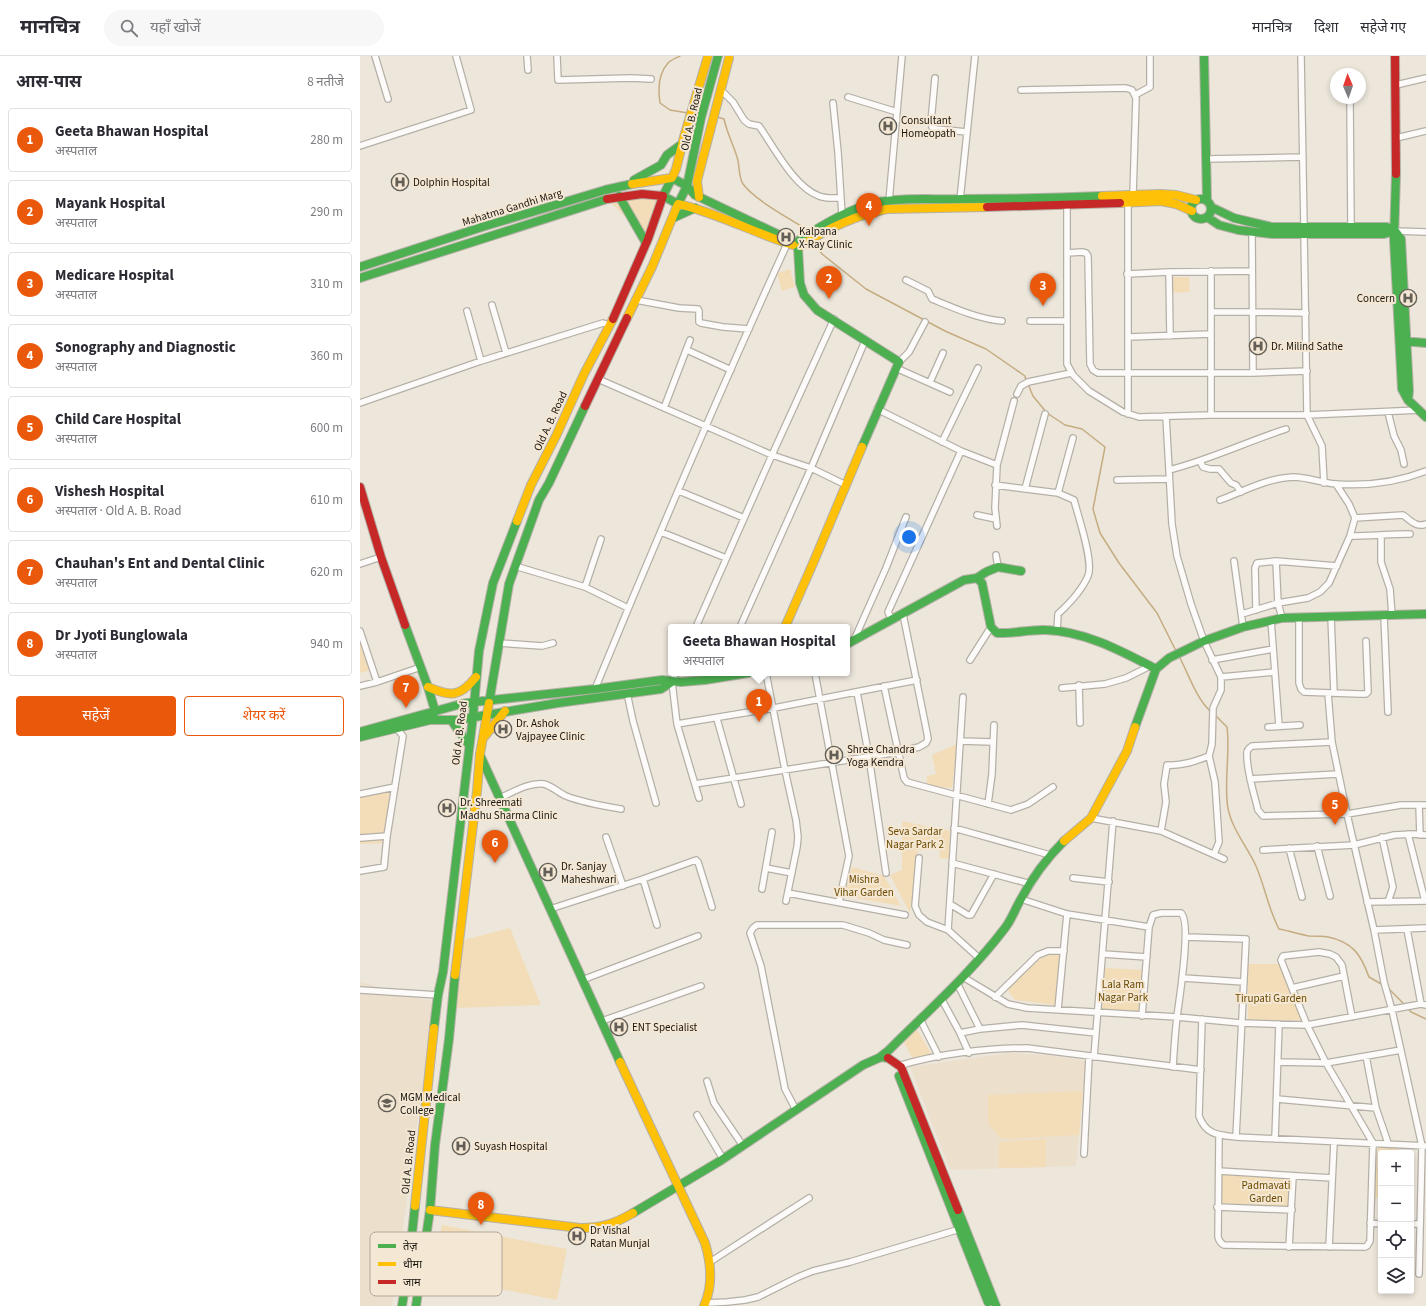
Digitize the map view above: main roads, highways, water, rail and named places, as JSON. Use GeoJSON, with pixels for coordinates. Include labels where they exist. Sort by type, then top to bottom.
{"type":"FeatureCollection","features":[{"type":"Feature","properties":{"kind":"main road"},"geometry":{"type":"LineString","coordinates":[[1204,56],[1206,159],[1209,204],[1211,211],[1206,217]]}},
{"type":"Feature","properties":{"kind":"main road"},"geometry":{"type":"LineString","coordinates":[[1395,56],[1396,138],[1394,240],[1402,341],[1402,389],[1408,400],[1426,417]]}},
{"type":"Feature","properties":{"kind":"main road"},"geometry":{"type":"LineString","coordinates":[[699,197],[697,181],[710,126],[730,57],[718,57]]}},
{"type":"Feature","properties":{"kind":"main road","name":"Old A. B. Road"},"geometry":{"type":"LineString","coordinates":[[678,204],[687,186],[700,121],[718,57]]}},
{"type":"Feature","properties":{"kind":"main road","name":"Old A. B. Road"},"geometry":{"type":"LineString","coordinates":[[411,1232],[438,995],[443,972],[473,716],[479,651],[492,583],[531,485],[556,436],[584,374],[619,308],[646,243],[663,196],[676,169],[706,58]]}},
{"type":"Feature","properties":{"kind":"main road"},"geometry":{"type":"LineString","coordinates":[[700,121],[710,126]]}},
{"type":"Feature","properties":{"kind":"main road"},"geometry":{"type":"LineString","coordinates":[[624,185],[661,166],[668,155],[682,144]]}},
{"type":"Feature","properties":{"kind":"main road"},"geometry":{"type":"LineString","coordinates":[[672,178],[687,186],[695,195],[781,237],[798,243],[818,232],[842,215],[873,203],[889,201],[1164,194],[1176,195],[1196,200],[1200,199],[1234,218],[1272,227],[1304,231],[1384,234],[1395,231]]}},
{"type":"Feature","properties":{"kind":"main road","name":"Mahatma Gandhi Marg"},"geometry":{"type":"LineString","coordinates":[[360,267],[624,185],[672,178]]}},
{"type":"Feature","properties":{"kind":"main road","name":"Mahatma Gandhi Marg"},"geometry":{"type":"LineString","coordinates":[[360,278],[607,199],[635,193],[649,193],[663,196],[678,204],[696,207],[775,241],[798,243]]}},
{"type":"Feature","properties":{"kind":"main road"},"geometry":{"type":"LineString","coordinates":[[619,196],[646,243]]}},
{"type":"Feature","properties":{"kind":"main road"},"geometry":{"type":"LineString","coordinates":[[1196,200],[1192,206],[1192,211],[1195,217],[1206,217],[1219,225],[1238,230],[1272,234],[1351,227],[1386,227],[1395,231]]}},
{"type":"Feature","properties":{"kind":"main road"},"geometry":{"type":"LineString","coordinates":[[818,232],[871,212],[887,209],[1066,205],[1161,201],[1176,204],[1192,211]]}},
{"type":"Feature","properties":{"kind":"main road"},"geometry":{"type":"LineString","coordinates":[[427,1232],[435,1145],[449,1039],[452,1000],[477,791],[480,754],[510,584],[539,500],[549,483],[636,300],[678,204]]}},
{"type":"Feature","properties":{"kind":"main road"},"geometry":{"type":"LineString","coordinates":[[673,218],[696,207]]}},
{"type":"Feature","properties":{"kind":"main road"},"geometry":{"type":"LineString","coordinates":[[786,624],[809,576],[877,409],[898,365],[834,319],[817,310],[804,295],[800,283],[798,243]]}},
{"type":"Feature","properties":{"kind":"main road"},"geometry":{"type":"LineString","coordinates":[[1402,341],[1426,343]]}},
{"type":"Feature","properties":{"kind":"main road"},"geometry":{"type":"LineString","coordinates":[[360,487],[364,514],[428,687],[435,711],[430,720]]}},
{"type":"Feature","properties":{"kind":"main road"},"geometry":{"type":"LineString","coordinates":[[850,642],[964,580],[978,578],[986,572],[998,567],[1021,571]]}},
{"type":"Feature","properties":{"kind":"main road"},"geometry":{"type":"LineString","coordinates":[[978,578],[982,584],[991,627],[994,631],[1002,633],[1024,633],[1042,630],[1057,631],[1088,639],[1153,667]]}},
{"type":"Feature","properties":{"kind":"main road"},"geometry":{"type":"LineString","coordinates":[[430,1210],[580,1228],[596,1228],[617,1222],[723,1159],[863,1065],[878,1058],[888,1051],[960,980],[992,945],[1012,919],[1022,899],[1050,854],[1091,818],[1127,751],[1153,667],[1204,641],[1243,627],[1271,620],[1299,617],[1426,614]]}},
{"type":"Feature","properties":{"kind":"main road"},"geometry":{"type":"LineString","coordinates":[[428,687],[446,694],[461,693],[468,688],[476,676]]}},
{"type":"Feature","properties":{"kind":"main road"},"geometry":{"type":"LineString","coordinates":[[360,732],[461,704],[662,680],[672,682],[718,676]]}},
{"type":"Feature","properties":{"kind":"main road"},"geometry":{"type":"LineString","coordinates":[[360,737],[430,720],[450,720],[661,689],[672,682]]}},
{"type":"Feature","properties":{"kind":"main road"},"geometry":{"type":"LineString","coordinates":[[483,739],[505,711]]}},
{"type":"Feature","properties":{"kind":"main road"},"geometry":{"type":"LineString","coordinates":[[450,720],[469,744]]}},
{"type":"Feature","properties":{"kind":"main road"},"geometry":{"type":"LineString","coordinates":[[480,754],[582,980],[677,1186],[705,1243],[710,1262],[705,1305]]}},
{"type":"Feature","properties":{"kind":"main road"},"geometry":{"type":"LineString","coordinates":[[878,1058],[886,1057],[891,1059],[898,1066],[902,1067],[982,1279],[990,1306]]}},
{"type":"Feature","properties":{"kind":"main road"},"geometry":{"type":"LineString","coordinates":[[898,1066],[896,1070],[960,1229],[982,1279],[996,1306]]}},
{"type":"Feature","properties":{"kind":"main road","name":"Old A. B. Road"},"geometry":{"type":"LineString","coordinates":[[402,1306],[403,1296]]}},
{"type":"Feature","properties":{"kind":"main road"},"geometry":{"type":"LineString","coordinates":[[416,1306],[417,1296]]}},
{"type":"Feature","properties":{"kind":"waterway"},"geometry":{"type":"LineString","coordinates":[[680,56],[668,63],[662,72],[659,88],[660,103],[670,110],[688,113]]}},
{"type":"Feature","properties":{"kind":"waterway"},"geometry":{"type":"LineString","coordinates":[[717,117],[724,119],[737,157],[740,178],[743,184],[762,202],[803,227],[806,232]]}},
{"type":"Feature","properties":{"kind":"waterway"},"geometry":{"type":"LineString","coordinates":[[813,241],[822,254],[866,289],[945,331],[986,349],[1025,376],[1026,381]]}},
{"type":"Feature","properties":{"kind":"waterway"},"geometry":{"type":"LineString","coordinates":[[1028,384],[1033,396],[1047,413],[1065,425],[1082,429],[1105,447],[1093,509],[1100,533],[1119,563],[1157,613],[1176,651]]}},
{"type":"Feature","properties":{"kind":"waterway"},"geometry":{"type":"LineString","coordinates":[[1179,656],[1196,692],[1210,711]]}},
{"type":"Feature","properties":{"kind":"waterway"},"geometry":{"type":"LineString","coordinates":[[1215,715],[1227,727],[1228,809],[1234,826],[1256,866],[1279,929],[1309,936],[1328,937],[1344,942],[1359,956],[1369,977],[1383,985]]}},
{"type":"Feature","properties":{"kind":"waterway"},"geometry":{"type":"LineString","coordinates":[[1388,988],[1405,1005]]}},
{"type":"Feature","properties":{"kind":"waterway"},"geometry":{"type":"LineString","coordinates":[[1407,1008],[1411,1012],[1426,1019]]}},
{"type":"Feature","properties":{"kind":"place","name":"Consultant Homeopath"},"geometry":{"type":"Point","coordinates":[888,126]}},
{"type":"Feature","properties":{"kind":"place","name":"Dolphin Hospital"},"geometry":{"type":"Point","coordinates":[400,182]}},
{"type":"Feature","properties":{"kind":"place","name":"Sonography and Diagnostic"},"geometry":{"type":"Point","coordinates":[869,226]}},
{"type":"Feature","properties":{"kind":"place","name":"Kalpana X-Ray Clinic"},"geometry":{"type":"Point","coordinates":[786,237]}},
{"type":"Feature","properties":{"kind":"place","name":"Concern"},"geometry":{"type":"Point","coordinates":[1408,298]}},
{"type":"Feature","properties":{"kind":"place","name":"Mayank Hospital"},"geometry":{"type":"Point","coordinates":[829,299]}},
{"type":"Feature","properties":{"kind":"place","name":"Medicare Hospital"},"geometry":{"type":"Point","coordinates":[1043,306]}},
{"type":"Feature","properties":{"kind":"place","name":"Dr. Milind Sathe"},"geometry":{"type":"Point","coordinates":[1258,346]}},
{"type":"Feature","properties":{"kind":"place","name":"Chauhan's Ent and Dental Clinic"},"geometry":{"type":"Point","coordinates":[406,708]}},
{"type":"Feature","properties":{"kind":"place","name":"Geeta Bhawan Hospital"},"geometry":{"type":"Point","coordinates":[759,722]}},
{"type":"Feature","properties":{"kind":"place","name":"Dr. Ashok Vajpayee Clinic"},"geometry":{"type":"Point","coordinates":[503,729]}},
{"type":"Feature","properties":{"kind":"place","name":"Shree Chandra Yoga Kendra"},"geometry":{"type":"Point","coordinates":[834,755]}},
{"type":"Feature","properties":{"kind":"place","name":"Dr. Shreemati Madhu Sharma Clinic"},"geometry":{"type":"Point","coordinates":[447,808]}},
{"type":"Feature","properties":{"kind":"place","name":"Child Care Hospital"},"geometry":{"type":"Point","coordinates":[1335,825]}},
{"type":"Feature","properties":{"kind":"place","name":"Vishesh Hospital"},"geometry":{"type":"Point","coordinates":[495,863]}},
{"type":"Feature","properties":{"kind":"place","name":"Dr. Sanjay Maheshwari"},"geometry":{"type":"Point","coordinates":[548,872]}},
{"type":"Feature","properties":{"kind":"place","name":"ENT Specialist"},"geometry":{"type":"Point","coordinates":[619,1027]}},
{"type":"Feature","properties":{"kind":"place","name":"MGM Medical College"},"geometry":{"type":"Point","coordinates":[387,1103]}},
{"type":"Feature","properties":{"kind":"place","name":"Suyash Hospital"},"geometry":{"type":"Point","coordinates":[461,1146]}},
{"type":"Feature","properties":{"kind":"place","name":"Dr Jyoti Bunglowala"},"geometry":{"type":"Point","coordinates":[481,1225]}},
{"type":"Feature","properties":{"kind":"place","name":"Dr Vishal Ratan Munjal"},"geometry":{"type":"Point","coordinates":[577,1236]}},
{"type":"Feature","properties":{"kind":"park label","name":"Seva Sardar Nagar Park 2"},"geometry":{"type":"Point","coordinates":[915,837]}},
{"type":"Feature","properties":{"kind":"park label","name":"Mishra Vihar Garden"},"geometry":{"type":"Point","coordinates":[864,885]}},
{"type":"Feature","properties":{"kind":"park label","name":"Lala Ram Nagar Park"},"geometry":{"type":"Point","coordinates":[1123,990]}},
{"type":"Feature","properties":{"kind":"park label","name":"Tirupati Garden"},"geometry":{"type":"Point","coordinates":[1271,998]}},
{"type":"Feature","properties":{"kind":"park label","name":"Padmavati Garden"},"geometry":{"type":"Point","coordinates":[1266,1191]}}]}
